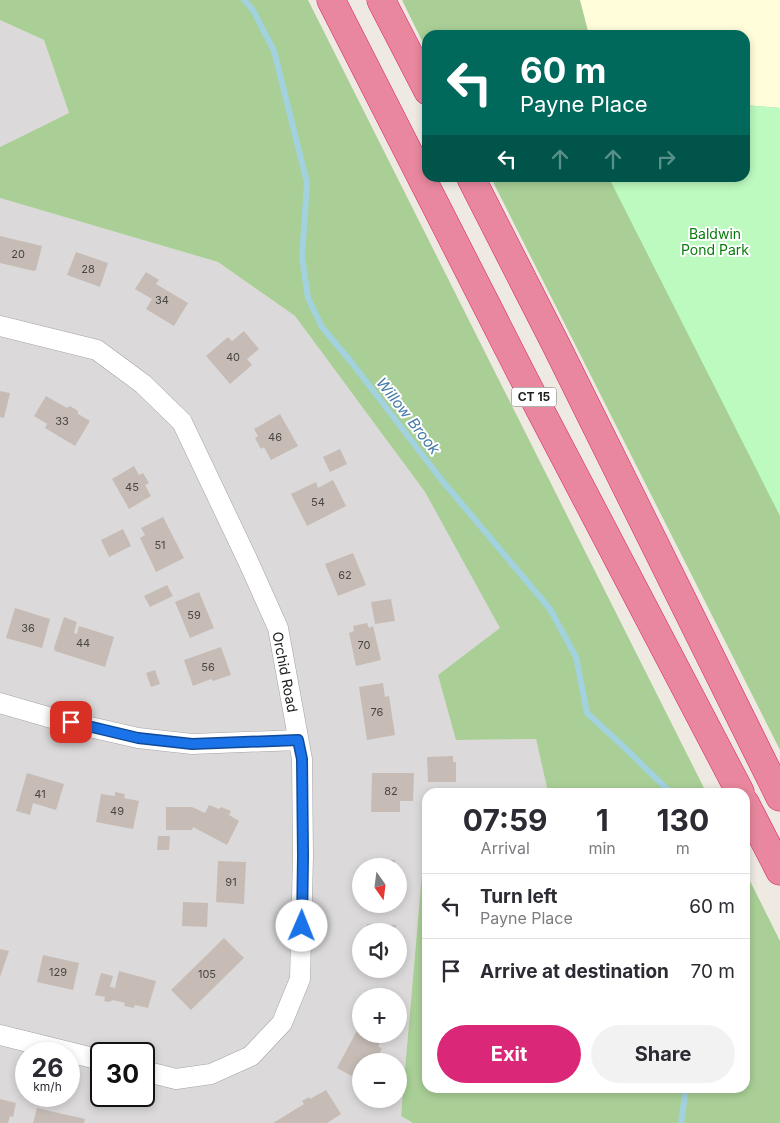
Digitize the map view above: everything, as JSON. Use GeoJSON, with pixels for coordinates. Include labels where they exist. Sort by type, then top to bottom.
{"type":"FeatureCollection","features":[{"type":"Feature","properties":{"kind":"highway","name":"CT 15"},"geometry":{"type":"LineString","coordinates":[[331,0],[422,179]]}},
{"type":"Feature","properties":{"kind":"highway"},"geometry":{"type":"LineString","coordinates":[[382,0],[422,79]]}},
{"type":"Feature","properties":{"kind":"highway","name":"CT 15"},"geometry":{"type":"LineString","coordinates":[[424,182],[521,373],[738,788]]}},
{"type":"Feature","properties":{"kind":"highway","name":"CT 15"},"geometry":{"type":"LineString","coordinates":[[474,182],[780,797]]}},
{"type":"Feature","properties":{"kind":"highway"},"geometry":{"type":"LineString","coordinates":[[750,813],[780,871]]}},
{"type":"Feature","properties":{"kind":"street","name":"Orchid Road"},"geometry":{"type":"LineString","coordinates":[[0,326],[97,350],[143,384],[182,422],[278,628],[302,759],[303,856],[300,980],[282,1023],[251,1056],[211,1074],[176,1079],[155,1074]]}},
{"type":"Feature","properties":{"kind":"street"},"geometry":{"type":"LineString","coordinates":[[0,702],[55,718],[138,738],[192,744],[298,740]]}},
{"type":"Feature","properties":{"kind":"street"},"geometry":{"type":"LineString","coordinates":[[0,1034],[90,1057]]}},
{"type":"Feature","properties":{"kind":"shaded area"},"geometry":{"type":"Polygon","coordinates":[[[519,0],[780,0],[780,108],[750,105],[750,30],[534,30],[519,0]]]}},
{"type":"Feature","properties":{"kind":"shaded area"},"geometry":{"type":"Polygon","coordinates":[[[0,20],[44,40],[69,113],[0,147],[0,20]]]}},
{"type":"Feature","properties":{"kind":"shaded area"},"geometry":{"type":"Polygon","coordinates":[[[0,198],[218,262],[295,316],[425,492],[501,628],[456,740],[536,739],[547,788],[422,788],[422,873],[406,1053],[352,1053],[352,1108],[402,1108],[401,1116],[413,1123],[0,1123],[0,198]]]}},
{"type":"Feature","properties":{"kind":"green space"},"geometry":{"type":"Polygon","coordinates":[[[0,0],[308,0],[704,788],[547,788],[536,739],[456,740],[438,675],[500,628],[425,492],[295,316],[218,262],[0,198],[0,147],[69,113],[44,40],[0,20],[0,0]]]}},
{"type":"Feature","properties":{"kind":"green space"},"geometry":{"type":"Polygon","coordinates":[[[402,0],[580,0],[588,30],[422,30],[422,41],[402,0]]]}},
{"type":"Feature","properties":{"kind":"green space"},"geometry":{"type":"Polygon","coordinates":[[[750,105],[780,108],[780,750],[493,182],[750,182],[750,105]]]}},
{"type":"Feature","properties":{"kind":"green space","name":"Baldwin Pond Park"},"geometry":{"type":"Polygon","coordinates":[[[750,105],[780,108],[780,516],[611,182],[750,182],[750,105]]]}},
{"type":"Feature","properties":{"kind":"green space"},"geometry":{"type":"Polygon","coordinates":[[[422,873],[422,1093],[750,1093],[750,881],[780,941],[780,1123],[413,1123],[401,1116],[402,1108],[407,1108],[406,1053],[422,873]]]}},
{"type":"Feature","properties":{"kind":"building"},"geometry":{"type":"Polygon","coordinates":[[[0,236],[42,246],[36,270],[0,263],[0,236]]]}},
{"type":"Feature","properties":{"kind":"building"},"geometry":{"type":"Polygon","coordinates":[[[76,252],[108,263],[100,287],[67,275],[76,252]]]}},
{"type":"Feature","properties":{"kind":"building"},"geometry":{"type":"Polygon","coordinates":[[[146,272],[159,280],[156,284],[188,303],[174,326],[146,309],[152,299],[135,289],[146,272]]]}},
{"type":"Feature","properties":{"kind":"building"},"geometry":{"type":"Polygon","coordinates":[[[244,331],[259,349],[247,359],[252,365],[230,384],[206,356],[228,337],[232,341],[244,331]]]}},
{"type":"Feature","properties":{"kind":"building"},"geometry":{"type":"Polygon","coordinates":[[[0,391],[10,393],[4,418],[0,417],[0,391]]]}},
{"type":"Feature","properties":{"kind":"building"},"geometry":{"type":"Polygon","coordinates":[[[46,396],[67,408],[70,406],[78,411],[78,414],[90,421],[75,446],[45,428],[47,424],[34,416],[46,396]]]}},
{"type":"Feature","properties":{"kind":"building"},"geometry":{"type":"Polygon","coordinates":[[[280,414],[298,446],[271,460],[264,447],[261,449],[255,438],[258,436],[254,429],[280,414]]]}},
{"type":"Feature","properties":{"kind":"building"},"geometry":{"type":"Polygon","coordinates":[[[340,449],[347,464],[330,472],[323,457],[340,449]]]}},
{"type":"Feature","properties":{"kind":"building"},"geometry":{"type":"Polygon","coordinates":[[[134,466],[139,475],[143,473],[149,483],[145,485],[151,496],[129,509],[112,479],[134,466]]]}},
{"type":"Feature","properties":{"kind":"building"},"geometry":{"type":"Polygon","coordinates":[[[333,480],[346,506],[307,526],[291,494],[316,482],[318,488],[333,480]]]}},
{"type":"Feature","properties":{"kind":"building"},"geometry":{"type":"Polygon","coordinates":[[[163,517],[184,558],[156,572],[140,538],[145,535],[141,528],[163,517]]]}},
{"type":"Feature","properties":{"kind":"building"},"geometry":{"type":"Polygon","coordinates":[[[123,529],[131,546],[109,557],[101,540],[123,529]]]}},
{"type":"Feature","properties":{"kind":"building"},"geometry":{"type":"Polygon","coordinates":[[[353,553],[366,585],[338,596],[325,564],[353,553]]]}},
{"type":"Feature","properties":{"kind":"building"},"geometry":{"type":"Polygon","coordinates":[[[167,585],[173,596],[150,607],[144,596],[167,585]]]}},
{"type":"Feature","properties":{"kind":"building"},"geometry":{"type":"Polygon","coordinates":[[[199,592],[214,628],[190,638],[175,602],[199,592]]]}},
{"type":"Feature","properties":{"kind":"building"},"geometry":{"type":"Polygon","coordinates":[[[391,599],[395,621],[375,624],[371,602],[391,599]]]}},
{"type":"Feature","properties":{"kind":"building"},"geometry":{"type":"Polygon","coordinates":[[[15,608],[50,619],[42,648],[6,638],[15,608]]]}},
{"type":"Feature","properties":{"kind":"building"},"geometry":{"type":"Polygon","coordinates":[[[64,617],[77,622],[74,633],[77,634],[79,626],[114,637],[105,667],[55,651],[54,648],[64,617]]]}},
{"type":"Feature","properties":{"kind":"building"},"geometry":{"type":"Polygon","coordinates":[[[367,623],[369,628],[373,626],[381,660],[356,666],[349,633],[354,631],[353,626],[367,623]]]}},
{"type":"Feature","properties":{"kind":"building"},"geometry":{"type":"Polygon","coordinates":[[[221,647],[231,675],[213,681],[211,679],[193,686],[184,660],[221,647]]]}},
{"type":"Feature","properties":{"kind":"building"},"geometry":{"type":"Polygon","coordinates":[[[155,670],[160,684],[151,687],[146,673],[155,670]]]}},
{"type":"Feature","properties":{"kind":"building"},"geometry":{"type":"Polygon","coordinates":[[[383,683],[385,697],[389,696],[395,735],[367,740],[359,687],[383,683]]]}},
{"type":"Feature","properties":{"kind":"building"},"geometry":{"type":"Polygon","coordinates":[[[453,756],[453,762],[456,762],[456,782],[428,782],[427,757],[453,756]]]}},
{"type":"Feature","properties":{"kind":"building"},"geometry":{"type":"Polygon","coordinates":[[[27,773],[64,784],[56,810],[33,803],[30,815],[16,811],[27,773]]]}},
{"type":"Feature","properties":{"kind":"building"},"geometry":{"type":"Polygon","coordinates":[[[372,773],[414,773],[413,801],[400,801],[400,812],[371,812],[372,773]]]}},
{"type":"Feature","properties":{"kind":"building"},"geometry":{"type":"Polygon","coordinates":[[[115,792],[125,794],[124,798],[139,801],[133,829],[96,822],[101,794],[115,796],[115,792]]]}},
{"type":"Feature","properties":{"kind":"building"},"geometry":{"type":"Polygon","coordinates":[[[209,805],[231,811],[229,815],[239,821],[227,845],[193,827],[192,830],[166,830],[166,807],[192,807],[205,813],[209,805]]]}},
{"type":"Feature","properties":{"kind":"building"},"geometry":{"type":"Polygon","coordinates":[[[158,836],[170,836],[169,850],[157,850],[158,836]]]}},
{"type":"Feature","properties":{"kind":"building"},"geometry":{"type":"Polygon","coordinates":[[[218,861],[246,862],[244,904],[216,902],[218,861]]]}},
{"type":"Feature","properties":{"kind":"building"},"geometry":{"type":"Polygon","coordinates":[[[183,902],[208,903],[207,927],[182,926],[183,902]]]}},
{"type":"Feature","properties":{"kind":"building"},"geometry":{"type":"Polygon","coordinates":[[[224,938],[244,958],[191,1010],[171,990],[224,938]]]}},
{"type":"Feature","properties":{"kind":"building"},"geometry":{"type":"Polygon","coordinates":[[[0,949],[9,951],[0,977],[0,949]]]}},
{"type":"Feature","properties":{"kind":"building"},"geometry":{"type":"Polygon","coordinates":[[[43,955],[79,963],[73,990],[37,982],[43,955]]]}},
{"type":"Feature","properties":{"kind":"building"},"geometry":{"type":"Polygon","coordinates":[[[119,971],[156,981],[148,1008],[135,1005],[134,1008],[124,1006],[125,1003],[113,1000],[109,1002],[104,1001],[105,997],[95,995],[101,973],[113,976],[110,987],[115,988],[119,971]]]}},
{"type":"Feature","properties":{"kind":"building"},"geometry":{"type":"Polygon","coordinates":[[[352,1040],[352,1043],[380,1043],[378,1046],[382,1049],[380,1053],[352,1053],[352,1076],[337,1068],[352,1040]]]}},
{"type":"Feature","properties":{"kind":"building"},"geometry":{"type":"Polygon","coordinates":[[[326,1090],[341,1114],[327,1123],[273,1123],[304,1104],[302,1101],[309,1097],[310,1099],[326,1090]]]}},
{"type":"Feature","properties":{"kind":"building"},"geometry":{"type":"Polygon","coordinates":[[[0,1099],[15,1103],[13,1117],[10,1116],[8,1123],[0,1123],[0,1099]]]}},
{"type":"Feature","properties":{"kind":"building"},"geometry":{"type":"Polygon","coordinates":[[[37,1108],[85,1119],[84,1123],[33,1123],[37,1108]]]}},
{"type":"Feature","properties":{"kind":"waterway","name":"Willow Brook"},"geometry":{"type":"LineString","coordinates":[[244,0],[253,10],[274,51],[307,183],[302,257],[308,298],[322,327],[440,478],[550,609],[576,657],[587,713],[666,788]]}},
{"type":"Feature","properties":{"kind":"waterway","name":"Willow Brook"},"geometry":{"type":"LineString","coordinates":[[681,1123],[685,1093]]}},
{"type":"Feature","properties":{"kind":"route"},"geometry":{"type":"LineString","coordinates":[[71,722],[138,738],[192,744],[298,740],[302,759],[302,926]]}}]}
